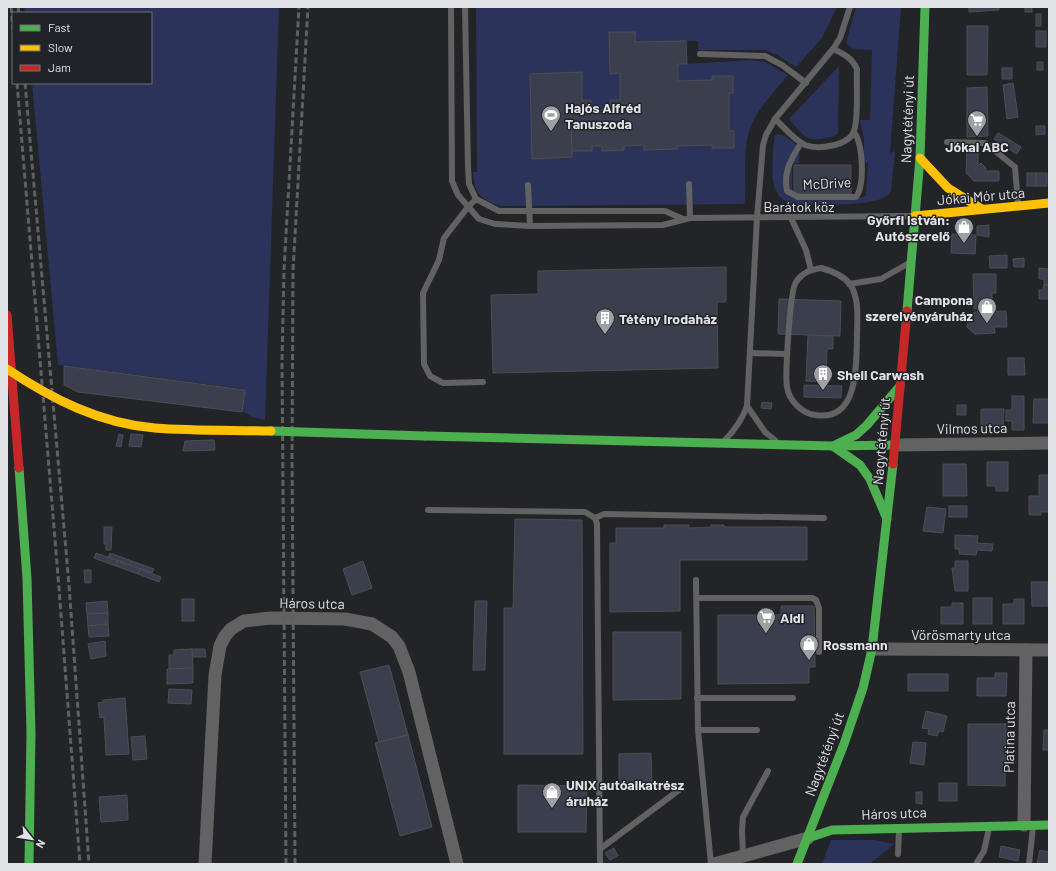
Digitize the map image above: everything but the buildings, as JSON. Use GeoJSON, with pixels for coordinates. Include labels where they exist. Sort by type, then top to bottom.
{"type":"FeatureCollection","features":[{"type":"Feature","properties":{"kind":"main road","name":"Nagytétényi út"},"geometry":{"type":"LineString","coordinates":[[797,864],[863,688],[872,649],[888,521],[912,261],[920,158],[925,7]]}},
{"type":"Feature","properties":{"kind":"main road"},"geometry":{"type":"LineString","coordinates":[[920,158],[948,188],[982,209]]}},
{"type":"Feature","properties":{"kind":"main road","name":"Jókai Mór utca"},"geometry":{"type":"LineString","coordinates":[[915,216],[1049,203]]}},
{"type":"Feature","properties":{"kind":"main road"},"geometry":{"type":"LineString","coordinates":[[7,315],[27,579],[31,733],[29,864]]}},
{"type":"Feature","properties":{"kind":"main road"},"geometry":{"type":"LineString","coordinates":[[7,369],[32,386],[70,405],[111,420],[154,428],[721,444],[833,446],[895,445]]}},
{"type":"Feature","properties":{"kind":"main road"},"geometry":{"type":"LineString","coordinates":[[833,446],[856,435],[872,420],[900,386]]}},
{"type":"Feature","properties":{"kind":"main road"},"geometry":{"type":"LineString","coordinates":[[833,446],[860,465],[870,479],[888,521]]}},
{"type":"Feature","properties":{"kind":"main road","name":"Háros utca"},"geometry":{"type":"LineString","coordinates":[[808,838],[832,830],[1049,825]]}},
{"type":"Feature","properties":{"kind":"street","name":"Vilmos utca"},"geometry":{"type":"LineString","coordinates":[[895,445],[1049,443]]}},
{"type":"Feature","properties":{"kind":"street","name":"Háros utca"},"geometry":{"type":"LineString","coordinates":[[205,864],[215,675],[220,646],[225,636],[231,629],[244,622],[260,618],[300,618],[360,620],[382,629],[398,646],[409,672],[457,864]]}},
{"type":"Feature","properties":{"kind":"street","name":"Vörösmarty utca"},"geometry":{"type":"LineString","coordinates":[[872,649],[1049,650]]}},
{"type":"Feature","properties":{"kind":"street","name":"Platina utca"},"geometry":{"type":"LineString","coordinates":[[1026,650],[1029,825]]}},
{"type":"Feature","properties":{"kind":"street","name":"Háros utca"},"geometry":{"type":"LineString","coordinates":[[714,864],[744,857],[808,838]]}},
{"type":"Feature","properties":{"kind":"street"},"geometry":{"type":"LineString","coordinates":[[744,857],[756,864]]}},
{"type":"Feature","properties":{"kind":"lane","name":"Barátok köz"},"geometry":{"type":"LineString","coordinates":[[451,7],[452,181],[458,195],[479,219],[496,224],[530,226],[663,225],[690,218],[915,216]]}},
{"type":"Feature","properties":{"kind":"lane"},"geometry":{"type":"LineString","coordinates":[[466,7],[468,167],[469,184],[476,199],[499,211],[664,211],[683,219]]}},
{"type":"Feature","properties":{"kind":"lane"},"geometry":{"type":"LineString","coordinates":[[721,444],[735,430],[747,406],[757,218],[763,145],[766,135],[775,119],[806,83],[840,38],[850,7]]}},
{"type":"Feature","properties":{"kind":"lane"},"geometry":{"type":"LineString","coordinates":[[775,119],[801,143],[807,146],[831,146],[843,143],[851,138],[854,132],[857,69],[854,62],[848,56],[833,49]]}},
{"type":"Feature","properties":{"kind":"lane"},"geometry":{"type":"LineString","coordinates":[[700,54],[765,56],[782,65],[806,83]]}},
{"type":"Feature","properties":{"kind":"lane","name":"McDrive"},"geometry":{"type":"LineString","coordinates":[[801,143],[786,171],[785,181],[789,194],[798,197],[856,197],[860,189],[861,144],[854,132]]}},
{"type":"Feature","properties":{"kind":"lane"},"geometry":{"type":"LineString","coordinates":[[947,142],[986,143],[1015,167],[1018,207]]}},
{"type":"Feature","properties":{"kind":"lane"},"geometry":{"type":"LineString","coordinates":[[689,184],[690,218]]}},
{"type":"Feature","properties":{"kind":"lane"},"geometry":{"type":"LineString","coordinates":[[528,185],[530,226]]}},
{"type":"Feature","properties":{"kind":"lane"},"geometry":{"type":"LineString","coordinates":[[476,199],[444,238],[439,260],[423,293],[424,364],[430,376],[443,383],[483,382]]}},
{"type":"Feature","properties":{"kind":"lane"},"geometry":{"type":"LineString","coordinates":[[791,218],[806,250],[811,270]]}},
{"type":"Feature","properties":{"kind":"lane"},"geometry":{"type":"LineString","coordinates":[[849,284],[881,280],[912,261]]}},
{"type":"Feature","properties":{"kind":"lane"},"geometry":{"type":"LineString","coordinates":[[821,268],[836,272],[849,284],[857,298],[855,382],[850,397],[842,408],[829,414],[815,415],[804,412],[792,400],[787,387],[787,354],[795,283],[806,271],[821,268]]}},
{"type":"Feature","properties":{"kind":"lane"},"geometry":{"type":"LineString","coordinates":[[750,353],[787,354]]}},
{"type":"Feature","properties":{"kind":"lane"},"geometry":{"type":"LineString","coordinates":[[747,406],[765,432],[783,445]]}},
{"type":"Feature","properties":{"kind":"lane"},"geometry":{"type":"LineString","coordinates":[[428,510],[585,512],[595,518],[597,524],[600,864]]}},
{"type":"Feature","properties":{"kind":"lane"},"geometry":{"type":"LineString","coordinates":[[595,518],[604,514],[824,518]]}},
{"type":"Feature","properties":{"kind":"lane"},"geometry":{"type":"LineString","coordinates":[[696,580],[698,730],[710,864]]}},
{"type":"Feature","properties":{"kind":"lane"},"geometry":{"type":"LineString","coordinates":[[697,598],[812,598],[816,600],[819,608],[820,652]]}},
{"type":"Feature","properties":{"kind":"lane"},"geometry":{"type":"LineString","coordinates":[[698,698],[793,698]]}},
{"type":"Feature","properties":{"kind":"lane"},"geometry":{"type":"LineString","coordinates":[[698,730],[757,730]]}},
{"type":"Feature","properties":{"kind":"lane"},"geometry":{"type":"LineString","coordinates":[[744,857],[742,830],[743,817],[768,771]]}},
{"type":"Feature","properties":{"kind":"lane"},"geometry":{"type":"LineString","coordinates":[[600,849],[679,790]]}},
{"type":"Feature","properties":{"kind":"lane"},"geometry":{"type":"LineString","coordinates":[[1029,825],[1029,864]]}},
{"type":"Feature","properties":{"kind":"lane"},"geometry":{"type":"LineString","coordinates":[[976,864],[984,851],[989,826]]}},
{"type":"Feature","properties":{"kind":"lane"},"geometry":{"type":"LineString","coordinates":[[898,854],[899,828]]}},
{"type":"Feature","properties":{"kind":"shaded area"},"geometry":{"type":"Polygon","coordinates":[[[24,7],[279,7],[265,420],[252,417],[242,411],[245,389],[58,365],[32,84],[152,84],[152,12],[25,12],[24,7]]]}},
{"type":"Feature","properties":{"kind":"shaded area"},"geometry":{"type":"Polygon","coordinates":[[[476,7],[837,7],[822,38],[796,67],[777,55],[765,50],[698,50],[698,41],[686,41],[687,64],[750,60],[765,62],[788,75],[756,116],[749,131],[745,156],[744,204],[501,206],[488,201],[480,195],[475,186],[474,180],[473,172],[477,172],[476,7]]]}},
{"type":"Feature","properties":{"kind":"shaded area"},"geometry":{"type":"Polygon","coordinates":[[[856,7],[901,7],[890,153],[895,151],[891,191],[886,197],[875,201],[861,203],[829,205],[791,204],[779,195],[773,182],[774,140],[776,134],[782,135],[789,139],[796,144],[799,150],[799,163],[792,164],[792,194],[795,199],[855,199],[866,195],[868,162],[864,164],[864,139],[860,120],[870,120],[872,50],[853,49],[846,43],[856,7]]]}},
{"type":"Feature","properties":{"kind":"shaded area"},"geometry":{"type":"Polygon","coordinates":[[[839,66],[838,133],[832,137],[819,139],[808,138],[804,136],[789,119],[839,66]]]}},
{"type":"Feature","properties":{"kind":"shaded area"},"geometry":{"type":"Polygon","coordinates":[[[831,840],[875,840],[894,844],[870,864],[822,864],[831,840]]]}},
{"type":"Feature","properties":{"kind":"railway"},"geometry":{"type":"LineString","coordinates":[[11,7],[12,18]]}},
{"type":"Feature","properties":{"kind":"railway"},"geometry":{"type":"LineString","coordinates":[[18,7],[19,12]]}},
{"type":"Feature","properties":{"kind":"railway"},"geometry":{"type":"LineString","coordinates":[[286,864],[282,362],[284,270],[299,7]]}},
{"type":"Feature","properties":{"kind":"railway"},"geometry":{"type":"LineString","coordinates":[[295,864],[292,457],[293,270],[308,7]]}},
{"type":"Feature","properties":{"kind":"railway"},"geometry":{"type":"LineString","coordinates":[[17,84],[59,588],[80,864]]}},
{"type":"Feature","properties":{"kind":"railway"},"geometry":{"type":"LineString","coordinates":[[25,84],[69,585],[89,864]]}},
{"type":"Feature","properties":{"kind":"traffic: fast"},"geometry":{"type":"LineString","coordinates":[[907,311],[920,158],[925,7]]}},
{"type":"Feature","properties":{"kind":"traffic: fast"},"geometry":{"type":"LineString","coordinates":[[837,444],[856,435],[867,425],[900,386]]}},
{"type":"Feature","properties":{"kind":"traffic: fast"},"geometry":{"type":"LineString","coordinates":[[271,431],[425,436]]}},
{"type":"Feature","properties":{"kind":"traffic: fast"},"geometry":{"type":"LineString","coordinates":[[425,436],[833,446],[895,445]]}},
{"type":"Feature","properties":{"kind":"traffic: fast"},"geometry":{"type":"LineString","coordinates":[[833,446],[860,465],[870,479],[887,519]]}},
{"type":"Feature","properties":{"kind":"traffic: fast"},"geometry":{"type":"LineString","coordinates":[[797,864],[844,744],[863,688],[872,649],[893,464]]}},
{"type":"Feature","properties":{"kind":"traffic: fast"},"geometry":{"type":"LineString","coordinates":[[19,468],[27,579],[31,733],[29,864]]}},
{"type":"Feature","properties":{"kind":"traffic: fast"},"geometry":{"type":"LineString","coordinates":[[808,838],[832,830],[1049,825]]}},
{"type":"Feature","properties":{"kind":"traffic: slow"},"geometry":{"type":"LineString","coordinates":[[920,158],[948,188],[982,209]]}},
{"type":"Feature","properties":{"kind":"traffic: slow"},"geometry":{"type":"LineString","coordinates":[[915,216],[1049,203]]}},
{"type":"Feature","properties":{"kind":"traffic: slow"},"geometry":{"type":"LineString","coordinates":[[7,369],[59,400],[96,415],[135,426],[169,429],[271,431]]}},
{"type":"Feature","properties":{"kind":"traffic: jam"},"geometry":{"type":"LineString","coordinates":[[893,464],[907,311]]}},
{"type":"Feature","properties":{"kind":"traffic: jam"},"geometry":{"type":"LineString","coordinates":[[7,315],[19,468]]}},
{"type":"Feature","properties":{"kind":"place","name":"Hajós Alfréd Tanuszoda"},"geometry":{"type":"Point","coordinates":[551,132]}},
{"type":"Feature","properties":{"kind":"place","name":"Jókai ABC"},"geometry":{"type":"Point","coordinates":[977,137]}},
{"type":"Feature","properties":{"kind":"place","name":"Győrfi István: Autószerelő"},"geometry":{"type":"Point","coordinates":[964,244]}},
{"type":"Feature","properties":{"kind":"place","name":"Campona szerelvényáruház"},"geometry":{"type":"Point","coordinates":[987,324]}},
{"type":"Feature","properties":{"kind":"place","name":"Tétény Irodaház"},"geometry":{"type":"Point","coordinates":[605,335]}},
{"type":"Feature","properties":{"kind":"place","name":"Shell Carwash"},"geometry":{"type":"Point","coordinates":[823,391]}},
{"type":"Feature","properties":{"kind":"place","name":"Aldi"},"geometry":{"type":"Point","coordinates":[766,634]}},
{"type":"Feature","properties":{"kind":"place","name":"Rossmann"},"geometry":{"type":"Point","coordinates":[809,661]}},
{"type":"Feature","properties":{"kind":"place","name":"UNIX autóalkatrész áruház"},"geometry":{"type":"Point","coordinates":[552,809]}}]}
